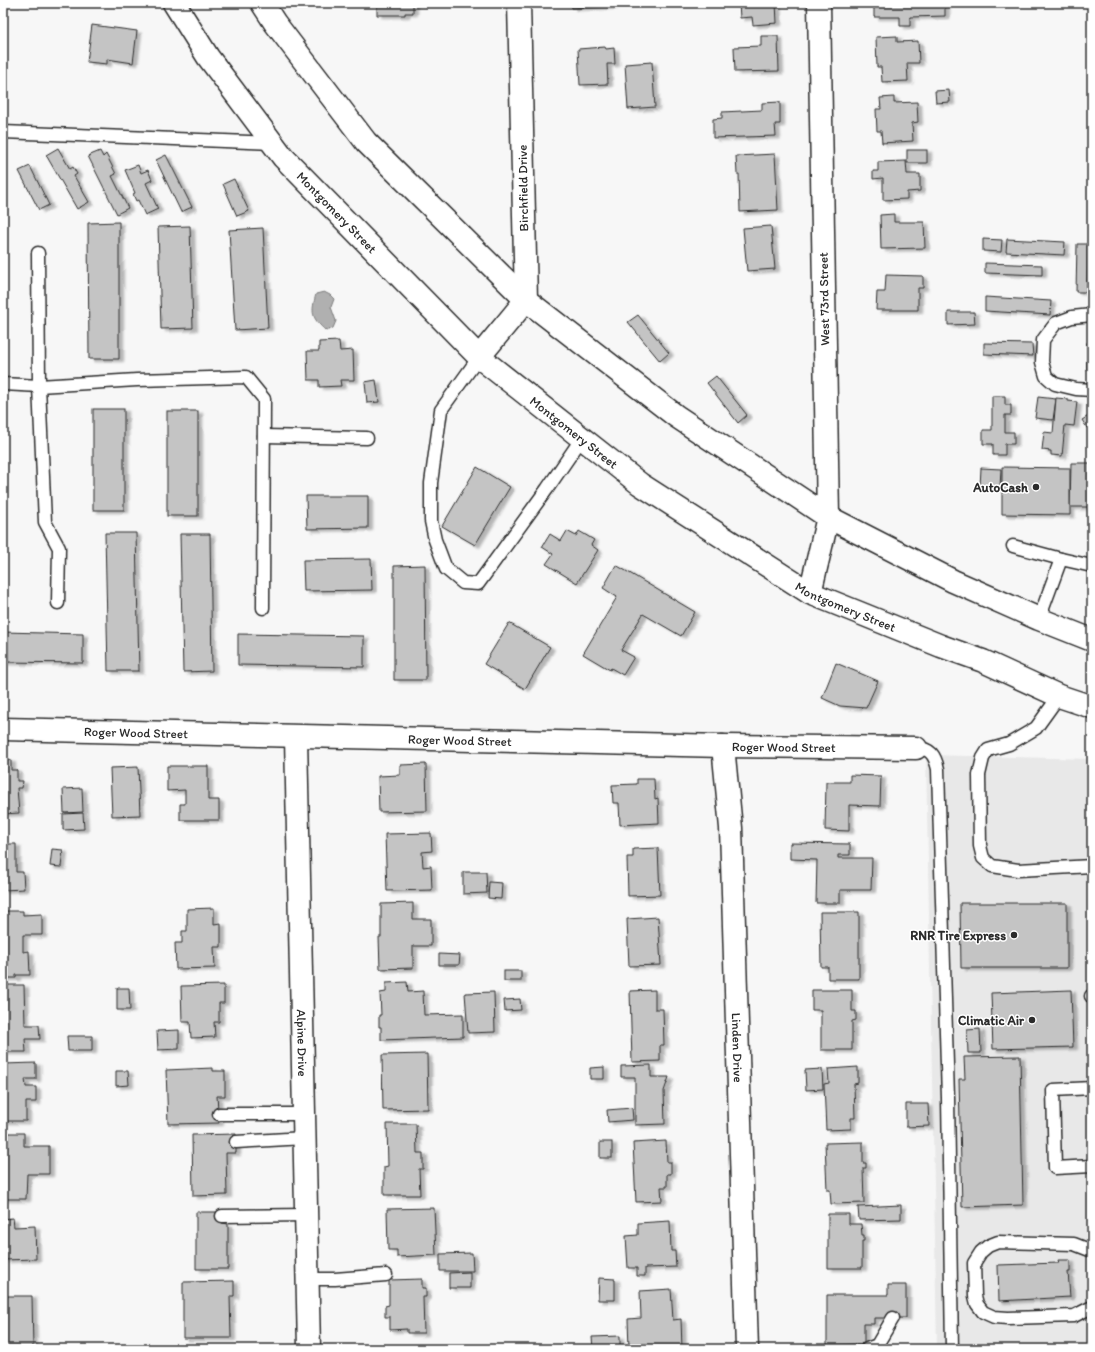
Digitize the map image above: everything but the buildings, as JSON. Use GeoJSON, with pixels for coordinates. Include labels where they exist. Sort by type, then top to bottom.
{"type":"FeatureCollection","features":[{"type":"Feature","properties":{"kind":"street","name":"Montgomery Street"},"geometry":{"type":"LineString","coordinates":[[174,3],[208,57],[283,158],[479,357],[640,484],[810,594],[983,661],[1059,696],[1092,707]]}},
{"type":"Feature","properties":{"kind":"street"},"geometry":{"type":"LineString","coordinates":[[262,3],[275,23],[366,142],[526,300],[676,416],[828,517],[953,581],[1039,619],[1092,640]]}},
{"type":"Feature","properties":{"kind":"street","name":"Birchfield Drive"},"geometry":{"type":"LineString","coordinates":[[519,3],[526,300]]}},
{"type":"Feature","properties":{"kind":"street","name":"West 73rd Street"},"geometry":{"type":"LineString","coordinates":[[810,594],[828,517],[819,3]]}},
{"type":"Feature","properties":{"kind":"street"},"geometry":{"type":"LineString","coordinates":[[479,357],[526,300]]}},
{"type":"Feature","properties":{"kind":"street","name":"Roger Wood Street"},"geometry":{"type":"LineString","coordinates":[[3,729],[723,746],[916,748]]}},
{"type":"Feature","properties":{"kind":"street","name":"Alpine Drive"},"geometry":{"type":"LineString","coordinates":[[296,737],[308,1349]]}},
{"type":"Feature","properties":{"kind":"street","name":"Linden Drive"},"geometry":{"type":"LineString","coordinates":[[723,746],[731,828],[747,1349]]}},
{"type":"Feature","properties":{"kind":"lane"},"geometry":{"type":"LineString","coordinates":[[3,132],[273,143]]}},
{"type":"Feature","properties":{"kind":"lane"},"geometry":{"type":"LineString","coordinates":[[38,253],[39,386],[45,522],[59,548],[58,602]]}},
{"type":"Feature","properties":{"kind":"lane"},"geometry":{"type":"LineString","coordinates":[[1092,315],[1072,317],[1056,323],[1043,340],[1042,362],[1046,376],[1055,384],[1076,389],[1092,390]]}},
{"type":"Feature","properties":{"kind":"lane"},"geometry":{"type":"LineString","coordinates":[[479,357],[441,410],[431,483],[431,521],[435,540],[446,569],[463,583],[478,584],[582,438]]}},
{"type":"Feature","properties":{"kind":"lane"},"geometry":{"type":"LineString","coordinates":[[3,384],[39,386],[137,380],[246,377],[264,399],[263,608]]}},
{"type":"Feature","properties":{"kind":"lane"},"geometry":{"type":"LineString","coordinates":[[264,436],[367,438]]}},
{"type":"Feature","properties":{"kind":"lane"},"geometry":{"type":"LineString","coordinates":[[1012,546],[1092,566]]}},
{"type":"Feature","properties":{"kind":"lane"},"geometry":{"type":"LineString","coordinates":[[1039,619],[1061,559]]}},
{"type":"Feature","properties":{"kind":"lane"},"geometry":{"type":"LineString","coordinates":[[1059,696],[1036,728],[1009,744],[988,750],[983,758],[979,775],[980,846],[983,858],[992,866],[1018,870],[1092,866]]}},
{"type":"Feature","properties":{"kind":"lane"},"geometry":{"type":"LineString","coordinates":[[916,748],[924,748],[932,753],[938,768],[948,1098],[952,1349]]}},
{"type":"Feature","properties":{"kind":"lane"},"geometry":{"type":"LineString","coordinates":[[1092,1088],[1053,1090],[1055,1168],[1092,1166]]}},
{"type":"Feature","properties":{"kind":"lane"},"geometry":{"type":"LineString","coordinates":[[219,1114],[303,1114]]}},
{"type":"Feature","properties":{"kind":"lane"},"geometry":{"type":"LineString","coordinates":[[236,1142],[304,1138]]}},
{"type":"Feature","properties":{"kind":"lane"},"geometry":{"type":"LineString","coordinates":[[222,1216],[305,1215]]}},
{"type":"Feature","properties":{"kind":"lane"},"geometry":{"type":"LineString","coordinates":[[1092,1251],[1074,1244],[998,1242],[988,1246],[981,1252],[974,1263],[975,1296],[977,1304],[983,1312],[994,1317],[1074,1316],[1092,1307]]}},
{"type":"Feature","properties":{"kind":"lane"},"geometry":{"type":"LineString","coordinates":[[307,1279],[335,1279],[386,1275]]}},
{"type":"Feature","properties":{"kind":"lane"},"geometry":{"type":"LineString","coordinates":[[867,1349],[877,1345],[894,1318]]}},
{"type":"Feature","properties":{"kind":"shaded area"},"geometry":{"type":"Polygon","coordinates":[[[324,292],[334,299],[331,307],[336,321],[333,328],[326,331],[317,322],[313,310],[316,294],[324,292]]]}},
{"type":"Feature","properties":{"kind":"shaded area"},"geometry":{"type":"Polygon","coordinates":[[[926,755],[1092,759],[1092,1349],[937,1349],[926,755]]]}},
{"type":"Feature","properties":{"kind":"place","name":"AutoCash"},"geometry":{"type":"Point","coordinates":[1036,487]}},
{"type":"Feature","properties":{"kind":"place","name":"RNR Tire Express"},"geometry":{"type":"Point","coordinates":[1014,935]}},
{"type":"Feature","properties":{"kind":"place","name":"Climatic Air"},"geometry":{"type":"Point","coordinates":[1032,1020]}}]}
